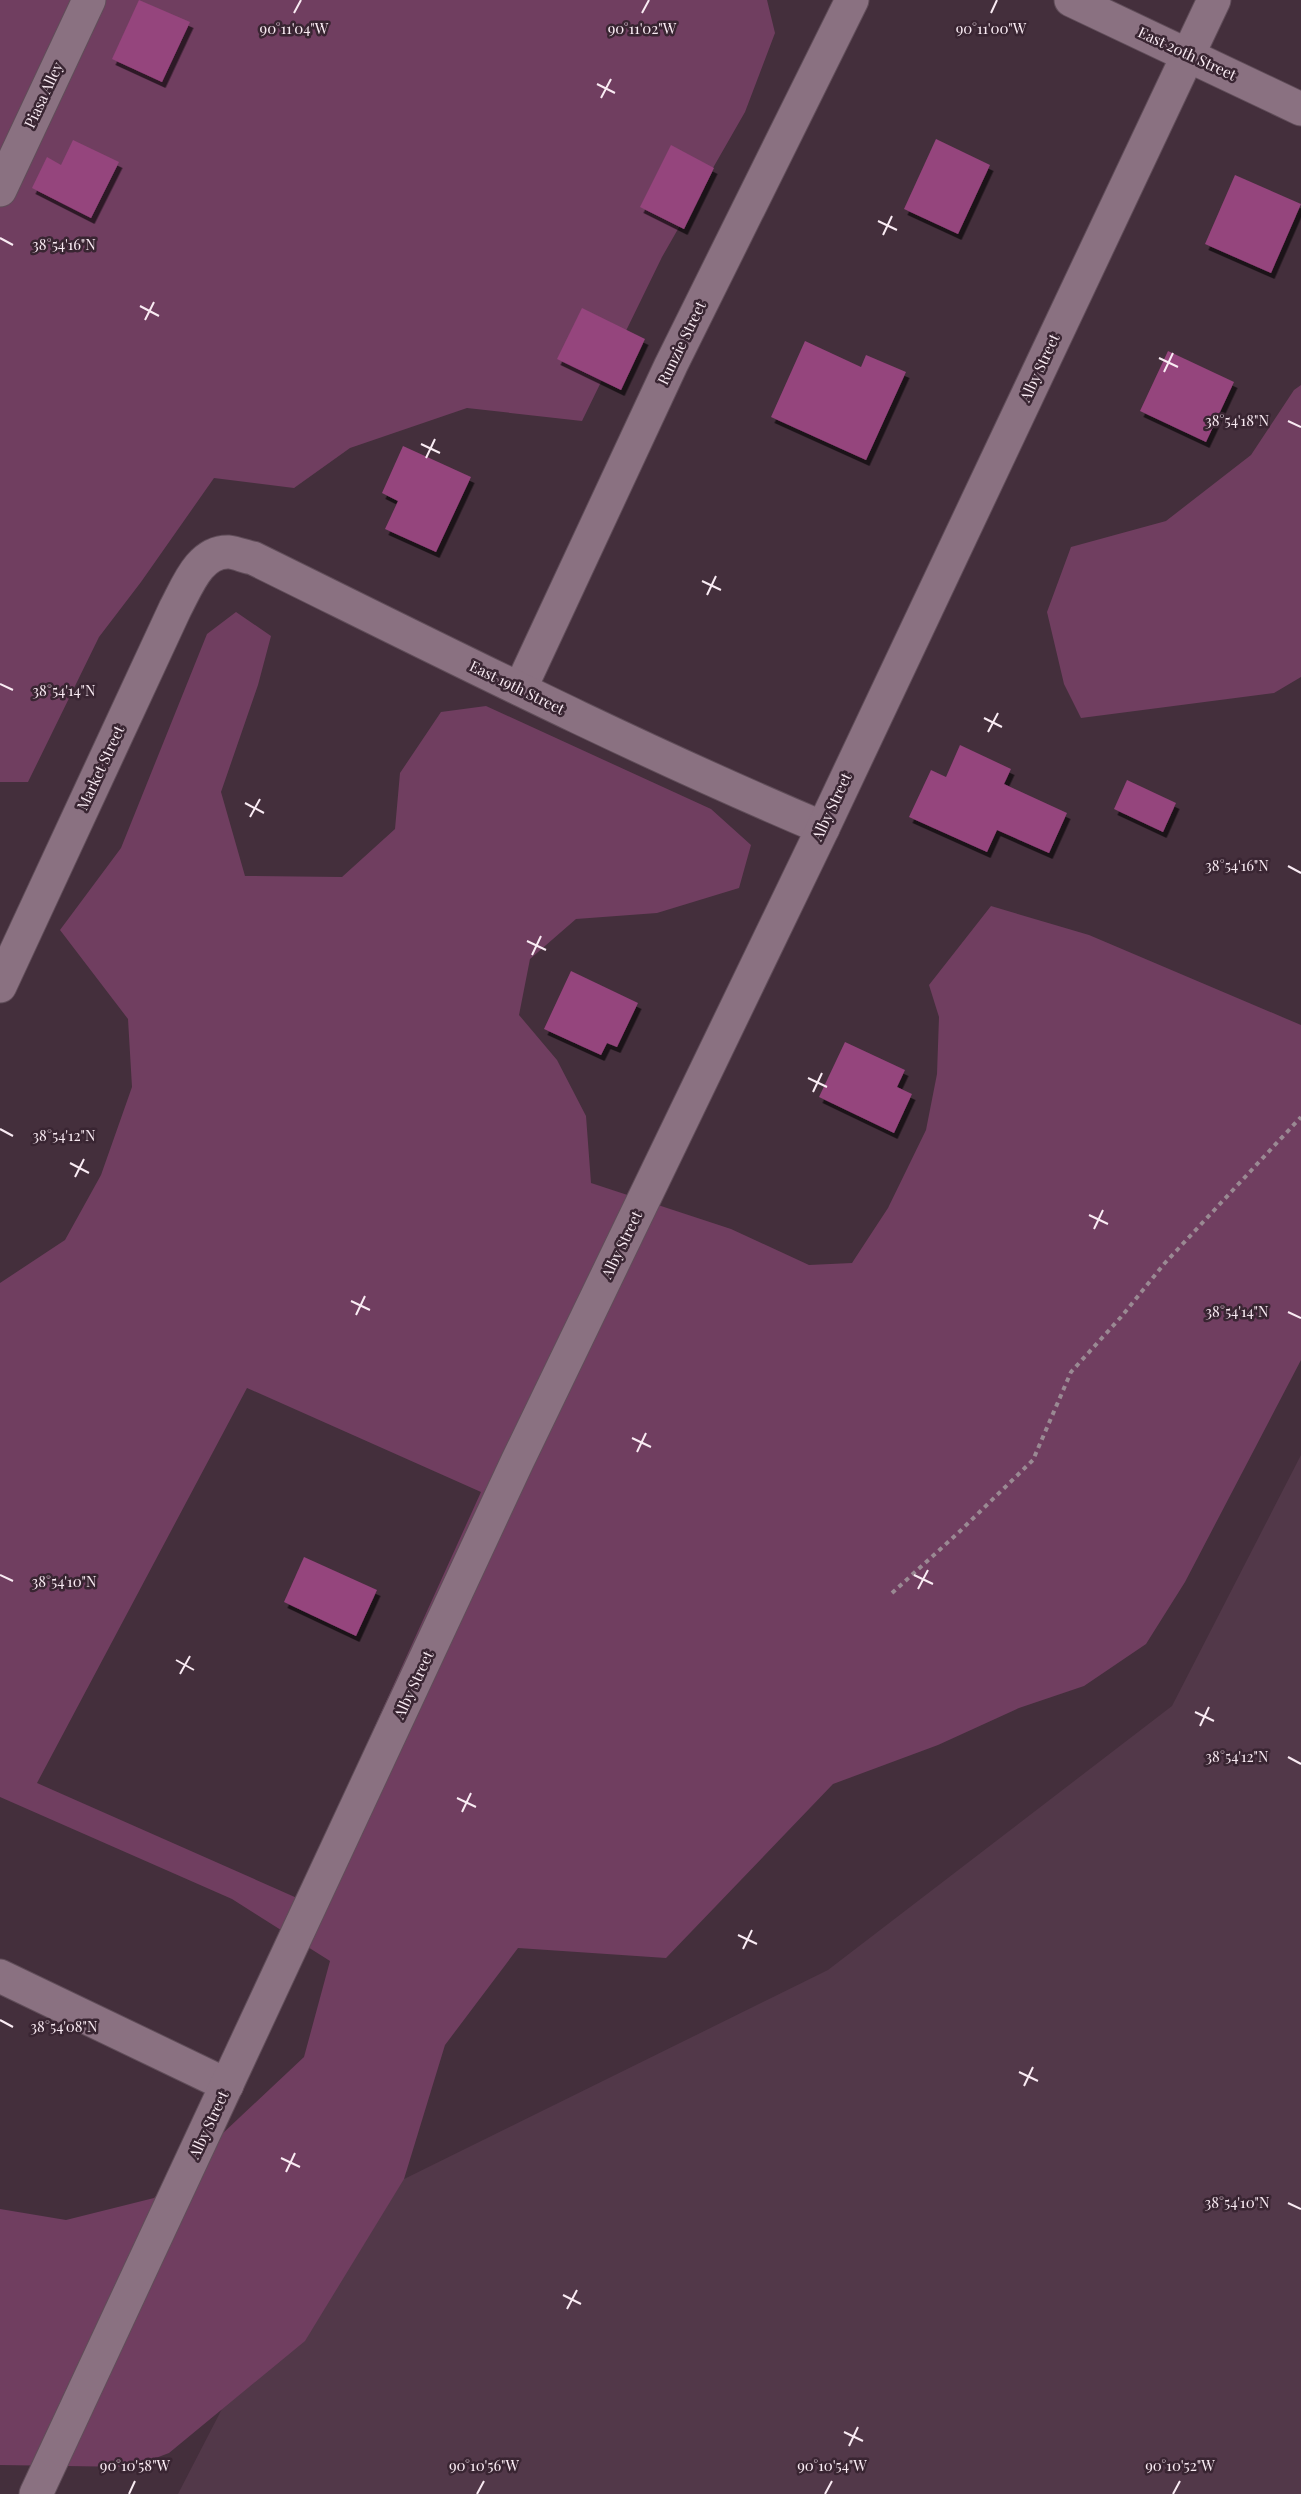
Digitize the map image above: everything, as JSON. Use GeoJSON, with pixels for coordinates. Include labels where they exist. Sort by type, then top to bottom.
{"type":"FeatureCollection","features":[{"type":"Feature","properties":{"kind":"street","name":"Piasa Alley"},"geometry":{"type":"LineString","coordinates":[[0,190],[89,0]]}},
{"type":"Feature","properties":{"kind":"street","name":"Runzie Street"},"geometry":{"type":"LineString","coordinates":[[520,689],[671,364],[852,0]]}},
{"type":"Feature","properties":{"kind":"street","name":"East 20th Street"},"geometry":{"type":"LineString","coordinates":[[1071,0],[1301,109]]}},
{"type":"Feature","properties":{"kind":"street","name":"Alby Street"},"geometry":{"type":"LineString","coordinates":[[36,2494],[517,1462],[823,828],[1214,0]]}},
{"type":"Feature","properties":{"kind":"street","name":"East 19th Street"},"geometry":{"type":"LineString","coordinates":[[212,555],[229,552],[253,558],[731,789],[823,828]]}},
{"type":"Feature","properties":{"kind":"street","name":"Market Street"},"geometry":{"type":"LineString","coordinates":[[0,986],[175,609],[196,571],[212,555]]}},
{"type":"Feature","properties":{"kind":"street"},"geometry":{"type":"LineString","coordinates":[[0,1976],[227,2085]]}},
{"type":"Feature","properties":{"kind":"path"},"geometry":{"type":"LineString","coordinates":[[892,1593],[1033,1460],[1071,1372],[1121,1317],[1164,1264],[1301,1117]]}},
{"type":"Feature","properties":{"kind":"shaded area"},"geometry":{"type":"Polygon","coordinates":[[[0,0],[767,0],[775,33],[745,112],[662,257],[582,421],[467,408],[350,448],[294,488],[214,478],[99,637],[28,782],[0,782],[0,0]]]}},
{"type":"Feature","properties":{"kind":"shaded area"},"geometry":{"type":"Polygon","coordinates":[[[1301,385],[1301,677],[1274,693],[1081,718],[1064,684],[1047,612],[1071,547],[1166,521],[1251,455],[1294,390],[1301,385]]]}},
{"type":"Feature","properties":{"kind":"shaded area"},"geometry":{"type":"Polygon","coordinates":[[[236,612],[271,636],[258,685],[221,792],[245,876],[342,877],[395,829],[400,773],[441,712],[486,706],[711,809],[751,845],[739,888],[657,913],[576,919],[530,959],[519,1015],[557,1060],[586,1116],[591,1183],[731,1229],[809,1265],[852,1263],[888,1208],[926,1130],[937,1074],[939,1017],[929,985],[991,906],[1089,935],[1301,1025],[1301,1360],[1185,1582],[1146,1644],[1084,1686],[1019,1708],[938,1745],[833,1784],[666,1958],[518,1948],[445,2045],[404,2179],[305,2341],[169,2453],[132,2467],[0,2465],[0,2209],[66,2220],[154,2198],[304,2057],[330,1961],[232,1899],[0,1797],[0,1283],[65,1240],[101,1175],[132,1087],[128,1019],[60,930],[121,848],[207,634],[236,612]],[[247,1388],[37,1783],[297,1898],[481,1492],[247,1388]]]}},
{"type":"Feature","properties":{"kind":"shaded area"},"geometry":{"type":"Polygon","coordinates":[[[1301,1455],[1301,2494],[178,2494],[319,2221],[828,1970],[1172,1706],[1301,1455]]]}},
{"type":"Feature","properties":{"kind":"building"},"geometry":{"type":"Polygon","coordinates":[[[139,0],[190,22],[162,82],[112,59],[139,0]]]}},
{"type":"Feature","properties":{"kind":"building"},"geometry":{"type":"Polygon","coordinates":[[[936,139],[990,165],[958,234],[904,209],[936,139]]]}},
{"type":"Feature","properties":{"kind":"building"},"geometry":{"type":"Polygon","coordinates":[[[73,140],[119,162],[91,218],[32,188],[47,157],[61,165],[73,140]]]}},
{"type":"Feature","properties":{"kind":"building"},"geometry":{"type":"Polygon","coordinates":[[[671,145],[714,168],[684,229],[640,207],[671,145]]]}},
{"type":"Feature","properties":{"kind":"building"},"geometry":{"type":"Polygon","coordinates":[[[1235,175],[1301,204],[1271,273],[1205,244],[1235,175]]]}},
{"type":"Feature","properties":{"kind":"building"},"geometry":{"type":"Polygon","coordinates":[[[582,308],[645,339],[621,390],[557,359],[582,308]]]}},
{"type":"Feature","properties":{"kind":"building"},"geometry":{"type":"Polygon","coordinates":[[[805,341],[861,367],[866,355],[906,372],[866,460],[771,417],[805,341]]]}},
{"type":"Feature","properties":{"kind":"building"},"geometry":{"type":"Polygon","coordinates":[[[1168,351],[1234,382],[1206,442],[1140,411],[1168,351]]]}},
{"type":"Feature","properties":{"kind":"building"},"geometry":{"type":"Polygon","coordinates":[[[403,446],[471,477],[436,552],[385,529],[398,501],[382,493],[403,446]]]}},
{"type":"Feature","properties":{"kind":"building"},"geometry":{"type":"Polygon","coordinates":[[[960,745],[1011,769],[1004,784],[1067,813],[1049,853],[997,830],[987,852],[909,817],[931,770],[946,777],[960,745]]]}},
{"type":"Feature","properties":{"kind":"building"},"geometry":{"type":"Polygon","coordinates":[[[1127,780],[1176,803],[1163,832],[1114,809],[1127,780]]]}},
{"type":"Feature","properties":{"kind":"building"},"geometry":{"type":"Polygon","coordinates":[[[571,971],[638,1003],[617,1047],[607,1043],[601,1055],[544,1029],[571,971]]]}},
{"type":"Feature","properties":{"kind":"building"},"geometry":{"type":"Polygon","coordinates":[[[845,1042],[905,1070],[897,1087],[912,1094],[894,1133],[819,1097],[845,1042]]]}},
{"type":"Feature","properties":{"kind":"building"},"geometry":{"type":"Polygon","coordinates":[[[304,1557],[377,1590],[356,1636],[284,1602],[304,1557]]]}}]}
